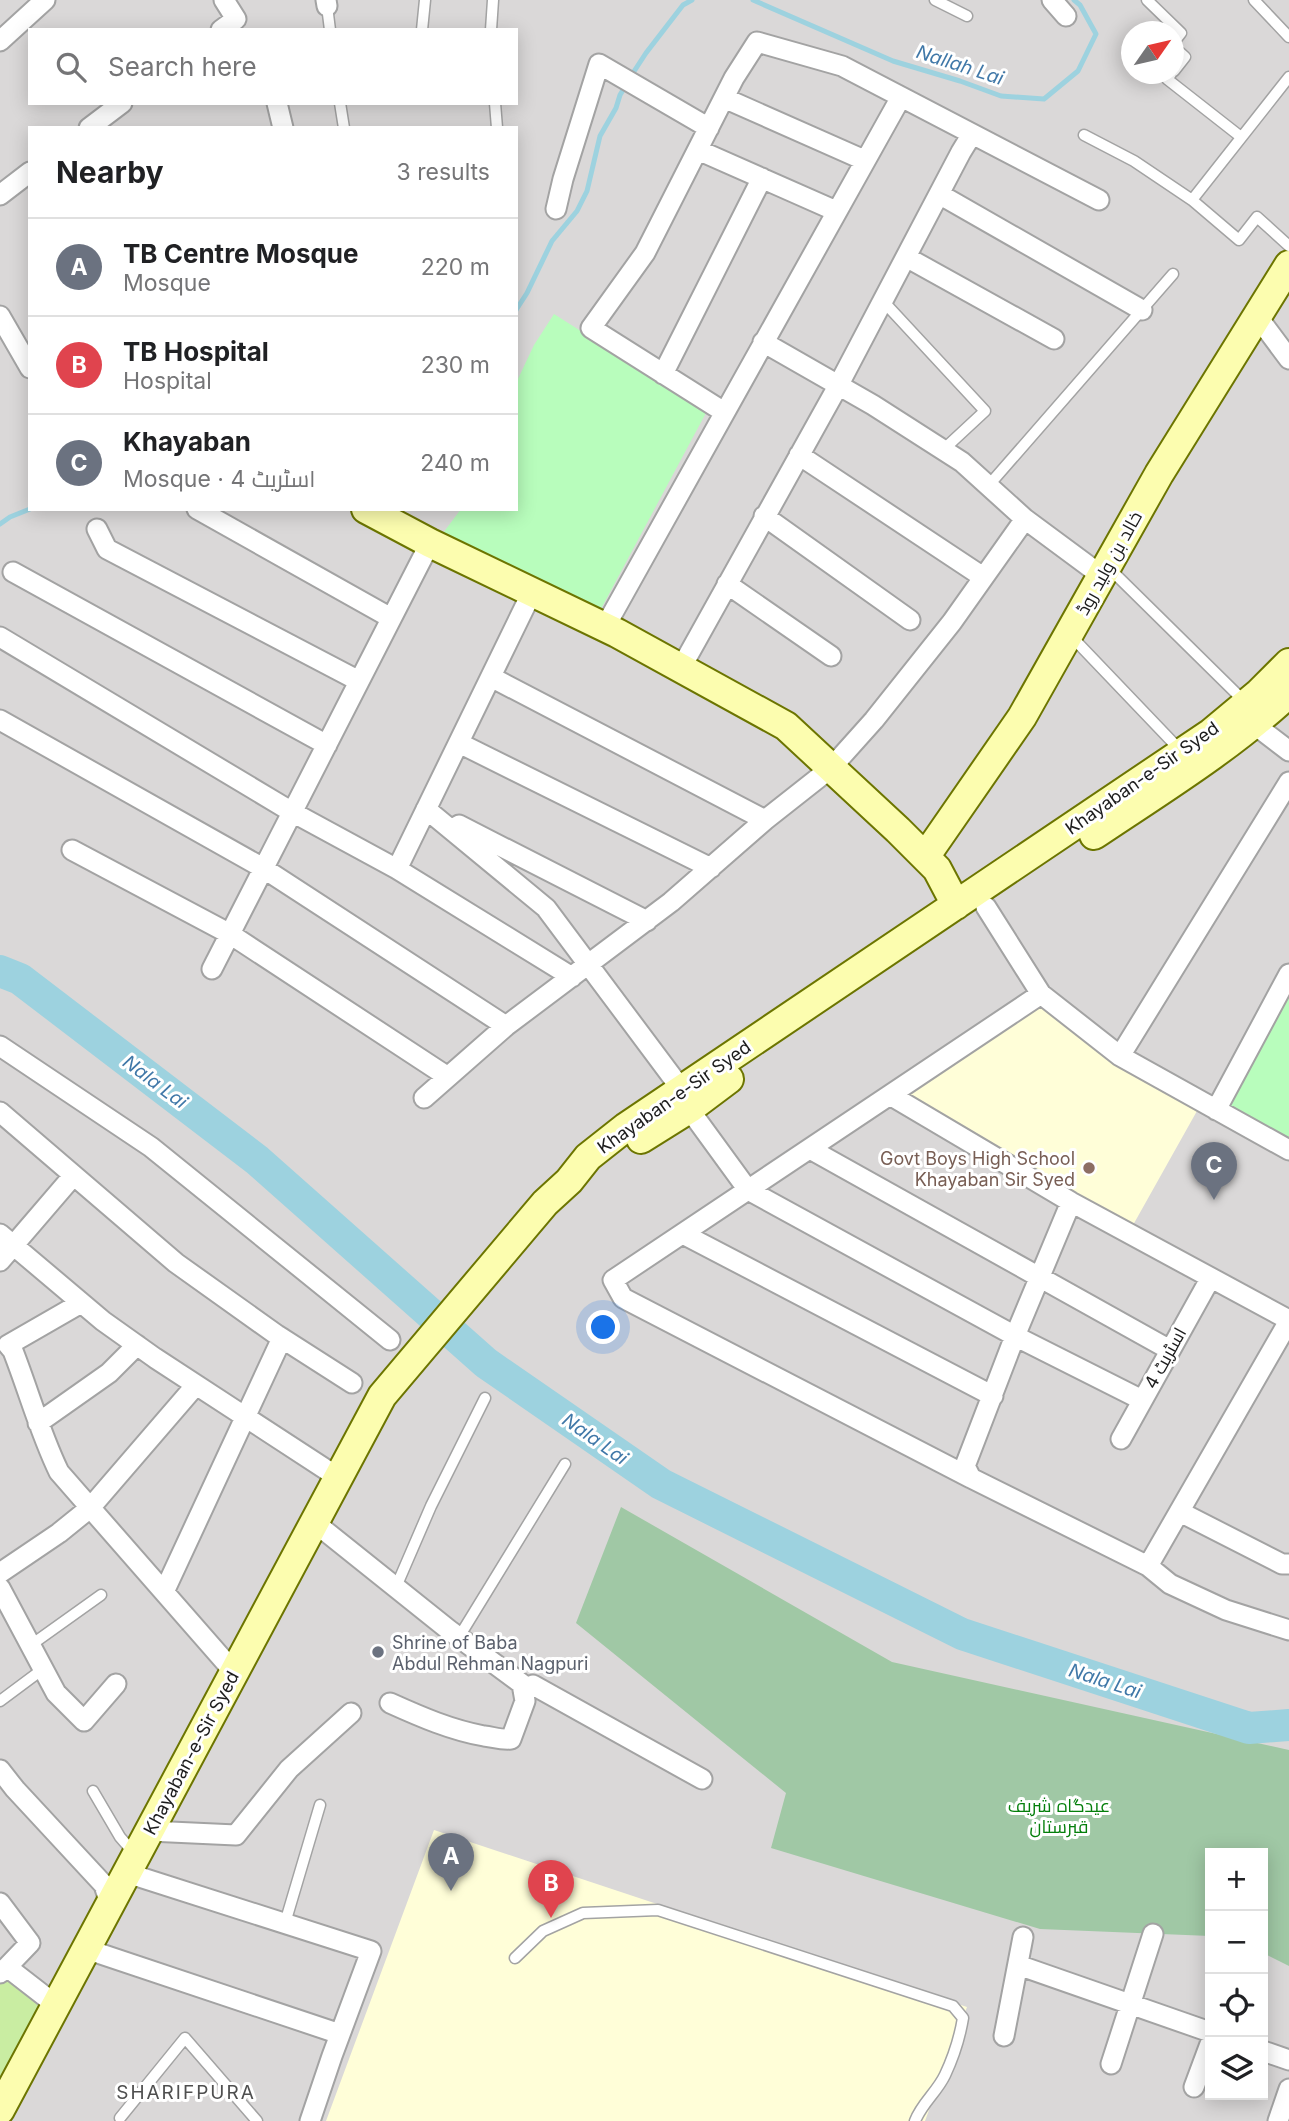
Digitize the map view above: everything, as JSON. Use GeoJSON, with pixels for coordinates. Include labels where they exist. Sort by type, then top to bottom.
{"type":"FeatureCollection","features":[{"type":"Feature","properties":{"kind":"main road","name":"خالد بن ولید روڈ"},"geometry":{"type":"LineString","coordinates":[[925,857],[1022,717],[1159,474],[1289,265]]}},
{"type":"Feature","properties":{"kind":"main road"},"geometry":{"type":"LineString","coordinates":[[370,511],[605,628],[786,726],[937,869],[956,905]]}},
{"type":"Feature","properties":{"kind":"main road","name":"Khayaban-e-Sir Syed"},"geometry":{"type":"LineString","coordinates":[[0,2110],[382,1396],[545,1203],[569,1181],[588,1157],[626,1127],[685,1099],[986,907],[1216,754],[1251,714],[1289,663]]}},
{"type":"Feature","properties":{"kind":"main road","name":"Khayaban-e-Sir Syed"},"geometry":{"type":"LineString","coordinates":[[685,1099],[956,905],[1182,752],[1211,733],[1289,693]]}},
{"type":"Feature","properties":{"kind":"street"},"geometry":{"type":"LineString","coordinates":[[0,41],[45,0]]}},
{"type":"Feature","properties":{"kind":"street"},"geometry":{"type":"LineString","coordinates":[[224,0],[233,26]]}},
{"type":"Feature","properties":{"kind":"street"},"geometry":{"type":"LineString","coordinates":[[1052,0],[1066,16]]}},
{"type":"Feature","properties":{"kind":"street"},"geometry":{"type":"LineString","coordinates":[[724,412],[591,328],[645,253],[724,98],[757,42],[842,66],[1099,200]]}},
{"type":"Feature","properties":{"kind":"street"},"geometry":{"type":"LineString","coordinates":[[556,209],[599,64],[709,128]]}},
{"type":"Feature","properties":{"kind":"street"},"geometry":{"type":"LineString","coordinates":[[605,628],[901,97]]}},
{"type":"Feature","properties":{"kind":"street"},"geometry":{"type":"LineString","coordinates":[[724,98],[864,160]]}},
{"type":"Feature","properties":{"kind":"street"},"geometry":{"type":"LineString","coordinates":[[92,126],[119,105]]}},
{"type":"Feature","properties":{"kind":"street"},"geometry":{"type":"LineString","coordinates":[[681,668],[838,386],[972,134]]}},
{"type":"Feature","properties":{"kind":"street"},"geometry":{"type":"LineString","coordinates":[[698,150],[836,211]]}},
{"type":"Feature","properties":{"kind":"street"},"geometry":{"type":"LineString","coordinates":[[0,195],[28,174]]}},
{"type":"Feature","properties":{"kind":"street"},"geometry":{"type":"LineString","coordinates":[[663,374],[762,178]]}},
{"type":"Feature","properties":{"kind":"street"},"geometry":{"type":"LineString","coordinates":[[939,194],[1142,310]]}},
{"type":"Feature","properties":{"kind":"street"},"geometry":{"type":"LineString","coordinates":[[906,257],[1054,340]]}},
{"type":"Feature","properties":{"kind":"street"},"geometry":{"type":"LineString","coordinates":[[0,316],[28,365]]}},
{"type":"Feature","properties":{"kind":"street"},"geometry":{"type":"LineString","coordinates":[[1257,316],[1289,359]]}},
{"type":"Feature","properties":{"kind":"street"},"geometry":{"type":"LineString","coordinates":[[763,342],[873,405],[962,462],[1025,519],[1104,571]]}},
{"type":"Feature","properties":{"kind":"street"},"geometry":{"type":"LineString","coordinates":[[799,455],[983,577]]}},
{"type":"Feature","properties":{"kind":"street"},"geometry":{"type":"LineString","coordinates":[[201,511],[391,618]]}},
{"type":"Feature","properties":{"kind":"street"},"geometry":{"type":"LineString","coordinates":[[765,516],[910,620]]}},
{"type":"Feature","properties":{"kind":"street"},"geometry":{"type":"LineString","coordinates":[[424,1098],[506,1026],[671,902],[765,820],[831,768],[874,720],[952,622],[1025,519]]}},
{"type":"Feature","properties":{"kind":"street"},"geometry":{"type":"LineString","coordinates":[[97,529],[107,549],[359,681]]}},
{"type":"Feature","properties":{"kind":"street"},"geometry":{"type":"LineString","coordinates":[[212,969],[430,543]]}},
{"type":"Feature","properties":{"kind":"street"},"geometry":{"type":"LineString","coordinates":[[13,572],[327,745]]}},
{"type":"Feature","properties":{"kind":"street"},"geometry":{"type":"LineString","coordinates":[[727,584],[831,656]]}},
{"type":"Feature","properties":{"kind":"street"},"geometry":{"type":"LineString","coordinates":[[397,869],[532,592]]}},
{"type":"Feature","properties":{"kind":"street"},"geometry":{"type":"LineString","coordinates":[[0,637],[292,812],[580,971]]}},
{"type":"Feature","properties":{"kind":"street"},"geometry":{"type":"LineString","coordinates":[[491,677],[765,820]]}},
{"type":"Feature","properties":{"kind":"street"},"geometry":{"type":"LineString","coordinates":[[1251,714],[1289,751]]}},
{"type":"Feature","properties":{"kind":"street"},"geometry":{"type":"LineString","coordinates":[[0,720],[263,868],[506,1026]]}},
{"type":"Feature","properties":{"kind":"street"},"geometry":{"type":"LineString","coordinates":[[459,743],[711,868]]}},
{"type":"Feature","properties":{"kind":"street"},"geometry":{"type":"LineString","coordinates":[[1120,1056],[1289,782]]}},
{"type":"Feature","properties":{"kind":"street"},"geometry":{"type":"LineString","coordinates":[[426,809],[647,921]]}},
{"type":"Feature","properties":{"kind":"street"},"geometry":{"type":"LineString","coordinates":[[426,809],[546,908],[580,971],[685,1099],[748,1190],[1015,1336],[1142,1400]]}},
{"type":"Feature","properties":{"kind":"street"},"geometry":{"type":"LineString","coordinates":[[72,850],[230,934],[448,1077]]}},
{"type":"Feature","properties":{"kind":"street"},"geometry":{"type":"LineString","coordinates":[[986,907],[1041,994],[1120,1056],[1289,1150]]}},
{"type":"Feature","properties":{"kind":"street"},"geometry":{"type":"LineString","coordinates":[[1216,1110],[1289,974]]}},
{"type":"Feature","properties":{"kind":"street"},"geometry":{"type":"LineString","coordinates":[[1041,994],[613,1280],[623,1298],[1148,1566],[1170,1584],[1226,1610],[1289,1630]]}},
{"type":"Feature","properties":{"kind":"street"},"geometry":{"type":"LineString","coordinates":[[0,1046],[151,1147],[390,1340]]}},
{"type":"Feature","properties":{"kind":"street"},"geometry":{"type":"LineString","coordinates":[[890,1095],[1071,1202],[1289,1321],[1148,1566]]}},
{"type":"Feature","properties":{"kind":"street"},"geometry":{"type":"LineString","coordinates":[[0,1112],[176,1263],[282,1338],[352,1383]]}},
{"type":"Feature","properties":{"kind":"street"},"geometry":{"type":"LineString","coordinates":[[810,1149],[1170,1350]]}},
{"type":"Feature","properties":{"kind":"street"},"geometry":{"type":"LineString","coordinates":[[0,1261],[6,1239],[73,1175]]}},
{"type":"Feature","properties":{"kind":"street"},"geometry":{"type":"LineString","coordinates":[[971,1478],[965,1466],[1071,1202]]}},
{"type":"Feature","properties":{"kind":"street"},"geometry":{"type":"LineString","coordinates":[[683,1234],[993,1396]]}},
{"type":"Feature","properties":{"kind":"street"},"geometry":{"type":"LineString","coordinates":[[6,1239],[81,1303],[137,1345],[339,1478]]}},
{"type":"Feature","properties":{"kind":"street","name":"اسٹریٹ 4"},"geometry":{"type":"LineString","coordinates":[[1121,1438],[1210,1279]]}},
{"type":"Feature","properties":{"kind":"street"},"geometry":{"type":"LineString","coordinates":[[81,1303],[9,1345],[23,1376],[43,1439],[59,1472],[234,1672]]}},
{"type":"Feature","properties":{"kind":"street"},"geometry":{"type":"LineString","coordinates":[[164,1592],[282,1338]]}},
{"type":"Feature","properties":{"kind":"street"},"geometry":{"type":"LineString","coordinates":[[38,1423],[109,1373],[137,1345]]}},
{"type":"Feature","properties":{"kind":"street"},"geometry":{"type":"LineString","coordinates":[[0,1573],[59,1533],[90,1508],[196,1385]]}},
{"type":"Feature","properties":{"kind":"street"},"geometry":{"type":"LineString","coordinates":[[1180,1512],[1287,1570]]}},
{"type":"Feature","properties":{"kind":"street"},"geometry":{"type":"LineString","coordinates":[[314,1522],[522,1684],[525,1701],[511,1739],[503,1740],[429,1721],[390,1703]]}},
{"type":"Feature","properties":{"kind":"street"},"geometry":{"type":"LineString","coordinates":[[0,1588],[56,1693],[84,1721],[116,1684]]}},
{"type":"Feature","properties":{"kind":"street"},"geometry":{"type":"LineString","coordinates":[[523,1690],[533,1685],[702,1779]]}},
{"type":"Feature","properties":{"kind":"street"},"geometry":{"type":"LineString","coordinates":[[149,1831],[236,1836],[289,1769],[351,1713]]}},
{"type":"Feature","properties":{"kind":"street"},"geometry":{"type":"LineString","coordinates":[[0,1770],[7,1796],[104,1885],[110,1904]]}},
{"type":"Feature","properties":{"kind":"street"},"geometry":{"type":"LineString","coordinates":[[131,1865],[285,1923],[371,1951],[310,2121]]}},
{"type":"Feature","properties":{"kind":"street"},"geometry":{"type":"LineString","coordinates":[[0,1903],[30,1943],[3,1970],[56,2005]]}},
{"type":"Feature","properties":{"kind":"street"},"geometry":{"type":"LineString","coordinates":[[1111,2064],[1153,1934]]}},
{"type":"Feature","properties":{"kind":"street"},"geometry":{"type":"LineString","coordinates":[[1004,2036],[1023,1937]]}},
{"type":"Feature","properties":{"kind":"street"},"geometry":{"type":"LineString","coordinates":[[86,1948],[340,2034]]}},
{"type":"Feature","properties":{"kind":"street"},"geometry":{"type":"LineString","coordinates":[[1018,1965],[1205,2030]]}},
{"type":"Feature","properties":{"kind":"street"},"geometry":{"type":"LineString","coordinates":[[1268,2053],[1289,2060]]}},
{"type":"Feature","properties":{"kind":"street"},"geometry":{"type":"LineString","coordinates":[[1194,2087],[1205,2057]]}},
{"type":"Feature","properties":{"kind":"street"},"geometry":{"type":"LineString","coordinates":[[1278,2121],[1289,2089]]}},
{"type":"Feature","properties":{"kind":"lane"},"geometry":{"type":"LineString","coordinates":[[422,28],[425,0]]}},
{"type":"Feature","properties":{"kind":"lane"},"geometry":{"type":"LineString","coordinates":[[491,28],[494,0]]}},
{"type":"Feature","properties":{"kind":"lane"},"geometry":{"type":"LineString","coordinates":[[935,0],[967,16]]}},
{"type":"Feature","properties":{"kind":"lane"},"geometry":{"type":"LineString","coordinates":[[1147,0],[1169,21]]}},
{"type":"Feature","properties":{"kind":"lane"},"geometry":{"type":"LineString","coordinates":[[1254,0],[1289,37]]}},
{"type":"Feature","properties":{"kind":"lane"},"geometry":{"type":"LineString","coordinates":[[326,3],[330,28]]}},
{"type":"Feature","properties":{"kind":"lane"},"geometry":{"type":"LineString","coordinates":[[1192,200],[1289,78]]}},
{"type":"Feature","properties":{"kind":"lane"},"geometry":{"type":"LineString","coordinates":[[1173,84],[1241,137]]}},
{"type":"Feature","properties":{"kind":"lane"},"geometry":{"type":"LineString","coordinates":[[341,105],[344,126]]}},
{"type":"Feature","properties":{"kind":"lane"},"geometry":{"type":"LineString","coordinates":[[495,105],[497,126]]}},
{"type":"Feature","properties":{"kind":"lane"},"geometry":{"type":"LineString","coordinates":[[1084,135],[1134,161],[1192,200],[1239,240],[1257,217],[1289,246]]}},
{"type":"Feature","properties":{"kind":"lane"},"geometry":{"type":"LineString","coordinates":[[989,485],[1174,274]]}},
{"type":"Feature","properties":{"kind":"lane"},"geometry":{"type":"LineString","coordinates":[[883,300],[985,411],[943,450]]}},
{"type":"Feature","properties":{"kind":"lane"},"geometry":{"type":"LineString","coordinates":[[1104,571],[1251,714]]}},
{"type":"Feature","properties":{"kind":"lane"},"geometry":{"type":"LineString","coordinates":[[1069,634],[1182,752]]}},
{"type":"Feature","properties":{"kind":"lane"},"geometry":{"type":"LineString","coordinates":[[396,1587],[431,1506],[485,1398]]}},
{"type":"Feature","properties":{"kind":"lane"},"geometry":{"type":"LineString","coordinates":[[459,1637],[565,1464]]}},
{"type":"Feature","properties":{"kind":"lane"},"geometry":{"type":"LineString","coordinates":[[31,1644],[100,1595]]}},
{"type":"Feature","properties":{"kind":"lane"},"geometry":{"type":"LineString","coordinates":[[0,1701],[43,1669]]}},
{"type":"Feature","properties":{"kind":"lane"},"geometry":{"type":"LineString","coordinates":[[93,1791],[120,1837],[131,1865]]}},
{"type":"Feature","properties":{"kind":"lane"},"geometry":{"type":"LineString","coordinates":[[285,1923],[320,1805]]}},
{"type":"Feature","properties":{"kind":"lane"},"geometry":{"type":"LineString","coordinates":[[515,1958],[543,1931],[583,1913],[658,1910],[953,2006],[963,2018],[961,2027],[944,2076],[919,2110],[915,2121]]}},
{"type":"Feature","properties":{"kind":"lane"},"geometry":{"type":"LineString","coordinates":[[120,2118],[185,2038],[257,2121]]}},
{"type":"Feature","properties":{"kind":"shaded area"},"geometry":{"type":"Polygon","coordinates":[[[0,0],[1289,0],[1289,2121],[0,2121],[0,0]]]}},
{"type":"Feature","properties":{"kind":"shaded area","name":"Govt Boys High School Khayaban Sir Syed"},"geometry":{"type":"Polygon","coordinates":[[[1041,994],[1202,1102],[1128,1234],[890,1095],[1041,994]]]}},
{"type":"Feature","properties":{"kind":"shaded area"},"geometry":{"type":"Polygon","coordinates":[[[434,1830],[967,2007],[925,2121],[326,2121],[434,1830]]]}},
{"type":"Feature","properties":{"kind":"green space"},"geometry":{"type":"Polygon","coordinates":[[[554,314],[707,411],[594,622],[434,545],[460,511],[518,511],[518,379],[534,345],[554,314]]]}},
{"type":"Feature","properties":{"kind":"green space"},"geometry":{"type":"Polygon","coordinates":[[[1289,974],[1289,1150],[1216,1110],[1289,974]]]}},
{"type":"Feature","properties":{"kind":"green space","name":"عیدگاہ شریف قبرستان"},"geometry":{"type":"Polygon","coordinates":[[[621,1507],[892,1662],[1289,1750],[1289,1966],[1268,1956],[1268,1848],[1205,1848],[1205,1936],[1040,1929],[771,1848],[786,1793],[576,1623],[621,1507]]]}},
{"type":"Feature","properties":{"kind":"green space"},"geometry":{"type":"Polygon","coordinates":[[[0,1973],[56,2005],[0,2110],[0,1973]]]}},
{"type":"Feature","properties":{"kind":"waterway","name":"Nallah Lai"},"geometry":{"type":"LineString","coordinates":[[631,76],[683,5],[692,0]]}},
{"type":"Feature","properties":{"kind":"waterway","name":"Nallah Lai"},"geometry":{"type":"LineString","coordinates":[[753,0],[893,61],[1001,96],[1044,99],[1078,71],[1096,34],[1080,5],[1074,0]]}},
{"type":"Feature","properties":{"kind":"waterway","name":"Nallah Lai"},"geometry":{"type":"LineString","coordinates":[[518,307],[552,241],[577,211],[587,191],[600,136],[626,85]]}},
{"type":"Feature","properties":{"kind":"waterway","name":"Nallah Lai"},"geometry":{"type":"LineString","coordinates":[[0,524],[28,510]]}},
{"type":"Feature","properties":{"kind":"waterway","name":"Nala Lai"},"geometry":{"type":"LineString","coordinates":[[0,971],[20,979],[257,1160],[486,1363],[661,1484],[962,1634],[1249,1728],[1289,1725]]}},
{"type":"Feature","properties":{"kind":"place","name":"Govt Boys High School Khayaban Sir Syed"},"geometry":{"type":"Point","coordinates":[1089,1168]}},
{"type":"Feature","properties":{"kind":"place","name":"Khayaban"},"geometry":{"type":"Point","coordinates":[1214,1200]}},
{"type":"Feature","properties":{"kind":"place","name":"Shrine of Baba Abdul Rehman Nagpuri"},"geometry":{"type":"Point","coordinates":[378,1652]}},
{"type":"Feature","properties":{"kind":"place","name":"TB Centre Mosque"},"geometry":{"type":"Point","coordinates":[451,1891]}},
{"type":"Feature","properties":{"kind":"place","name":"TB Hospital"},"geometry":{"type":"Point","coordinates":[551,1918]}},
{"type":"Feature","properties":{"kind":"district","name":"SHARIFPURA"},"geometry":{"type":"Point","coordinates":[186,2092]}}]}
